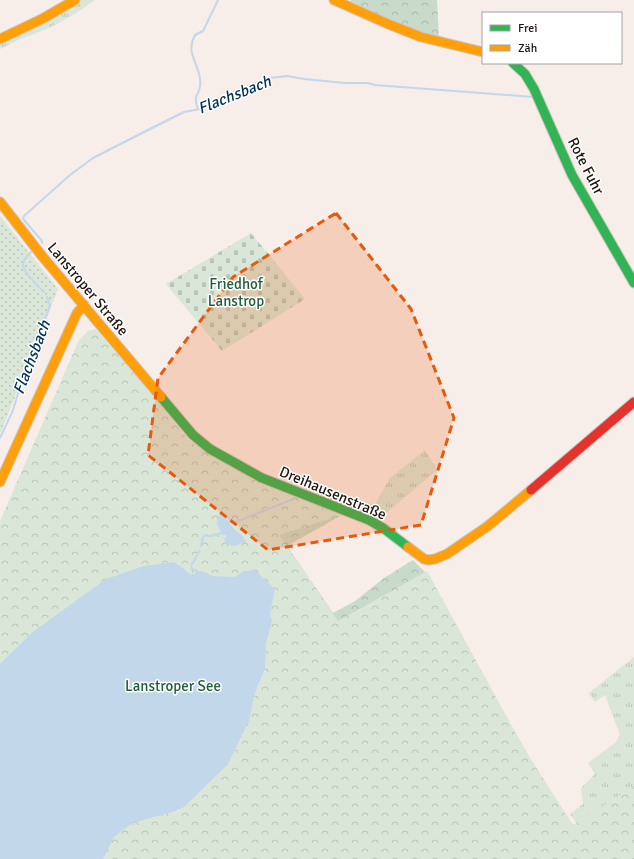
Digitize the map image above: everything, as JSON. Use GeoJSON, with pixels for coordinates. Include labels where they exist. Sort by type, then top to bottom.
{"type":"FeatureCollection","features":[{"type":"Feature","properties":{"kind":"main road"},"geometry":{"type":"LineString","coordinates":[[0,39],[42,19],[75,0]]}},
{"type":"Feature","properties":{"kind":"main road"},"geometry":{"type":"LineString","coordinates":[[334,0],[421,37],[482,52]]}},
{"type":"Feature","properties":{"kind":"main road","name":"Rote Fuhr"},"geometry":{"type":"LineString","coordinates":[[514,64],[525,74],[534,89],[572,175],[634,284]]}},
{"type":"Feature","properties":{"kind":"main road","name":"Lanstroper Straße"},"geometry":{"type":"LineString","coordinates":[[0,202],[157,392]]}},
{"type":"Feature","properties":{"kind":"main road"},"geometry":{"type":"LineString","coordinates":[[0,482],[77,312],[84,305]]}},
{"type":"Feature","properties":{"kind":"main road","name":"Dreihausenstraße"},"geometry":{"type":"LineString","coordinates":[[157,392],[193,435],[210,449],[262,478],[369,520],[383,528],[424,559],[429,560],[447,554],[488,526],[634,402]]}},
{"type":"Feature","properties":{"kind":"highlighted area"},"geometry":{"type":"Polygon","coordinates":[[[336,213],[411,309],[454,418],[421,525],[268,550],[148,455],[158,378],[233,277],[336,213]]]}},
{"type":"Feature","properties":{"kind":"green space"},"geometry":{"type":"Polygon","coordinates":[[[75,0],[95,0],[59,23],[0,49],[0,39],[75,0]]]}},
{"type":"Feature","properties":{"kind":"green space"},"geometry":{"type":"Polygon","coordinates":[[[351,0],[437,0],[439,41],[348,6],[351,0]]]}},
{"type":"Feature","properties":{"kind":"green space"},"geometry":{"type":"Polygon","coordinates":[[[0,216],[58,289],[0,434],[0,216]]]}},
{"type":"Feature","properties":{"kind":"green space","name":"Friedhof Lanstrop"},"geometry":{"type":"Polygon","coordinates":[[[251,233],[305,299],[222,351],[166,284],[251,233]]]}},
{"type":"Feature","properties":{"kind":"green space","name":"Lanstroper See"},"geometry":{"type":"Polygon","coordinates":[[[96,329],[190,441],[217,459],[273,486],[342,515],[279,535],[338,621],[427,571],[530,758],[573,825],[634,786],[634,859],[0,859],[0,521],[79,340],[88,331],[96,329]]]}},
{"type":"Feature","properties":{"kind":"green space"},"geometry":{"type":"Polygon","coordinates":[[[425,450],[437,470],[384,515],[370,517],[310,493],[318,490],[375,505],[389,479],[425,450]]]}},
{"type":"Feature","properties":{"kind":"green space"},"geometry":{"type":"Polygon","coordinates":[[[322,507],[342,515],[287,546],[333,613],[355,601],[384,578],[413,560],[425,572],[441,605],[329,644],[279,535],[322,507]]]}},
{"type":"Feature","properties":{"kind":"green space"},"geometry":{"type":"Polygon","coordinates":[[[634,657],[634,859],[601,859],[570,814],[583,804],[581,788],[595,774],[588,763],[616,742],[620,735],[605,695],[595,702],[589,693],[634,657]]]}},
{"type":"Feature","properties":{"kind":"water"},"geometry":{"type":"Polygon","coordinates":[[[222,516],[226,517],[234,529],[242,535],[246,542],[234,546],[225,543],[224,538],[226,535],[222,535],[217,524],[218,518],[222,516]]]}},
{"type":"Feature","properties":{"kind":"water","name":"Lanstroper See"},"geometry":{"type":"Polygon","coordinates":[[[173,562],[191,575],[200,571],[213,576],[235,577],[244,571],[255,570],[275,589],[270,614],[272,621],[266,643],[265,668],[255,693],[249,721],[228,764],[184,807],[173,812],[132,823],[114,837],[103,859],[0,859],[0,664],[34,631],[106,579],[144,566],[173,562]]]}},
{"type":"Feature","properties":{"kind":"waterway"},"geometry":{"type":"LineString","coordinates":[[198,109],[196,97],[200,89],[200,82],[192,53],[192,41],[195,35],[203,31],[218,0]]}},
{"type":"Feature","properties":{"kind":"waterway","name":"Flachsbach"},"geometry":{"type":"LineString","coordinates":[[42,243],[42,241],[24,220],[24,216],[70,175],[93,158],[184,112],[200,109],[238,90],[270,78],[287,76],[345,83],[368,83],[375,85],[533,97]]}},
{"type":"Feature","properties":{"kind":"waterway","name":"Flachsbach"},"geometry":{"type":"LineString","coordinates":[[32,251],[24,260],[23,267],[31,279],[44,292]]}},
{"type":"Feature","properties":{"kind":"waterway","name":"Flachsbach"},"geometry":{"type":"LineString","coordinates":[[0,438],[13,410],[23,377],[49,309],[50,306],[47,297]]}},
{"type":"Feature","properties":{"kind":"waterway"},"geometry":{"type":"LineString","coordinates":[[219,517],[223,514],[233,523],[291,500]]}},
{"type":"Feature","properties":{"kind":"waterway"},"geometry":{"type":"LineString","coordinates":[[201,546],[203,537],[206,535],[217,535],[221,533]]}},
{"type":"Feature","properties":{"kind":"waterway"},"geometry":{"type":"LineString","coordinates":[[197,571],[192,569],[191,565],[199,551]]}},
{"type":"Feature","properties":{"kind":"traffic: fast"},"geometry":{"type":"LineString","coordinates":[[514,64],[525,74],[534,89],[572,175],[634,283]]}},
{"type":"Feature","properties":{"kind":"traffic: fast"},"geometry":{"type":"LineString","coordinates":[[161,397],[193,435],[210,449],[262,478],[369,520],[383,528],[408,547]]}},
{"type":"Feature","properties":{"kind":"traffic: slow"},"geometry":{"type":"LineString","coordinates":[[0,39],[42,19],[75,0]]}},
{"type":"Feature","properties":{"kind":"traffic: slow"},"geometry":{"type":"LineString","coordinates":[[334,0],[421,37],[482,52]]}},
{"type":"Feature","properties":{"kind":"traffic: slow"},"geometry":{"type":"LineString","coordinates":[[0,202],[42,256],[161,397]]}},
{"type":"Feature","properties":{"kind":"traffic: slow"},"geometry":{"type":"LineString","coordinates":[[0,482],[77,313],[84,305]]}},
{"type":"Feature","properties":{"kind":"traffic: slow"},"geometry":{"type":"LineString","coordinates":[[408,547],[424,559],[429,560],[447,554],[488,526],[531,490]]}},
{"type":"Feature","properties":{"kind":"traffic: jam"},"geometry":{"type":"LineString","coordinates":[[531,490],[634,402]]}}]}
